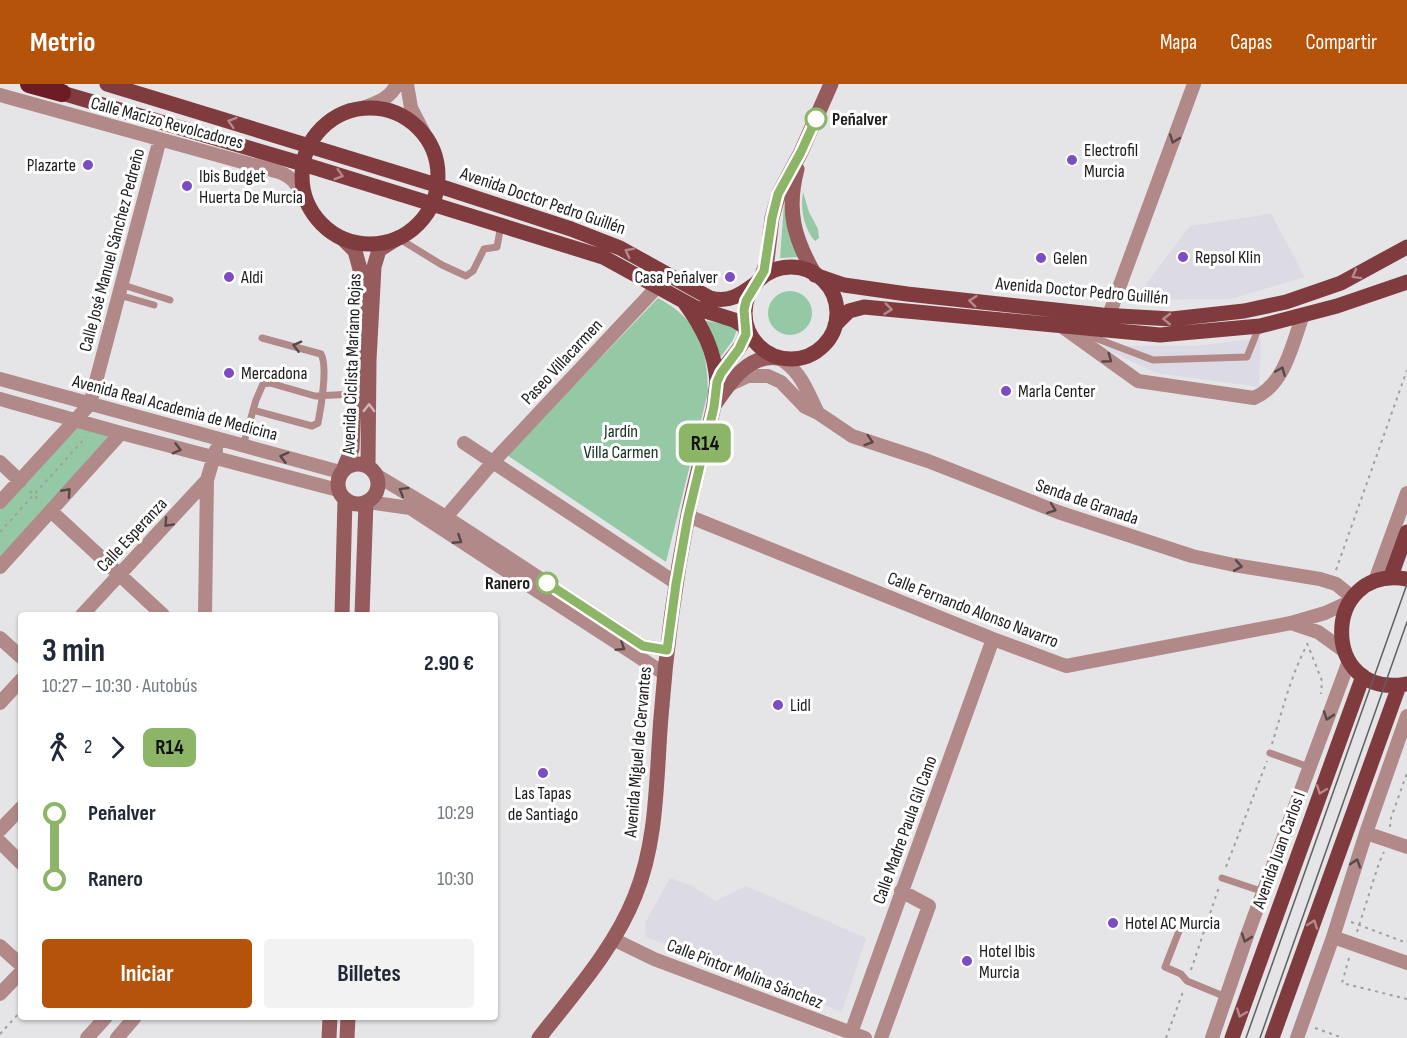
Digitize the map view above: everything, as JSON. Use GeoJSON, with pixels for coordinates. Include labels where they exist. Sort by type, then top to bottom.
{"type":"FeatureCollection","features":[{"type":"Feature","properties":{"kind":"highway"},"geometry":{"type":"LineString","coordinates":[[29,84],[62,93]]}},
{"type":"Feature","properties":{"kind":"main road"},"geometry":{"type":"LineString","coordinates":[[35,84],[62,93]]}},
{"type":"Feature","properties":{"kind":"main road","name":"Avenida Doctor Pedro Guillén"},"geometry":{"type":"LineString","coordinates":[[107,84],[571,229],[620,248],[710,298],[720,300],[733,298],[758,281]]}},
{"type":"Feature","properties":{"kind":"main road"},"geometry":{"type":"LineString","coordinates":[[779,358],[763,350],[751,337],[744,310],[746,301],[766,261],[775,205],[783,183],[801,152],[831,84]]}},
{"type":"Feature","properties":{"kind":"main road","name":"Avenida Doctor Pedro Guillén"},"geometry":{"type":"LineString","coordinates":[[62,93],[303,164],[603,257],[683,301],[706,312],[734,320],[747,328]]}},
{"type":"Feature","properties":{"kind":"main road"},"geometry":{"type":"LineString","coordinates":[[360,109],[380,109],[398,114],[414,124],[432,148],[437,166],[438,186],[432,204],[428,213],[415,228],[389,242],[368,245],[343,239],[328,231],[309,206],[302,186],[303,164],[308,146],[315,135],[340,114],[360,109]]}},
{"type":"Feature","properties":{"kind":"main road"},"geometry":{"type":"LineString","coordinates":[[683,301],[707,339],[723,384],[760,358],[800,359],[819,350],[832,334],[836,305],[833,296],[826,284],[815,274],[800,245],[793,222],[792,187],[801,152]]}},
{"type":"Feature","properties":{"kind":"main road","name":"Avenida Ciclista Mariano Rojas"},"geometry":{"type":"LineString","coordinates":[[372,470],[369,360],[374,267],[380,250],[398,238]]}},
{"type":"Feature","properties":{"kind":"main road","name":"Avenida Ciclista Mariano Rojas"},"geometry":{"type":"LineString","coordinates":[[342,470],[352,449],[360,269],[355,251],[343,239]]}},
{"type":"Feature","properties":{"kind":"main road","name":"Avenida Doctor Pedro Guillén"},"geometry":{"type":"LineString","coordinates":[[815,274],[844,285],[1109,315],[1172,319],[1244,311],[1286,302],[1341,283],[1407,247]]}},
{"type":"Feature","properties":{"kind":"main road"},"geometry":{"type":"LineString","coordinates":[[758,281],[783,268],[800,268],[815,274]]}},
{"type":"Feature","properties":{"kind":"main road","name":"Avenida Doctor Pedro Guillén"},"geometry":{"type":"LineString","coordinates":[[835,325],[849,312],[864,307],[1160,335],[1260,326],[1402,287]]}},
{"type":"Feature","properties":{"kind":"main road","name":"Avenida Miguel de Cervantes"},"geometry":{"type":"LineString","coordinates":[[539,1038],[613,939],[636,893],[648,852],[655,802],[664,674],[688,516],[714,407],[723,384],[721,373],[744,341],[747,328]]}},
{"type":"Feature","properties":{"kind":"main road"},"geometry":{"type":"LineString","coordinates":[[342,612],[342,495],[338,478],[342,470],[356,463],[372,470],[377,490],[367,502],[362,612]]}},
{"type":"Feature","properties":{"kind":"main road"},"geometry":{"type":"LineString","coordinates":[[342,495],[355,504],[367,502]]}},
{"type":"Feature","properties":{"kind":"main road"},"geometry":{"type":"LineString","coordinates":[[1391,576],[1407,532]]}},
{"type":"Feature","properties":{"kind":"main road"},"geometry":{"type":"LineString","coordinates":[[1272,1038],[1403,685],[1385,685],[1363,676],[1346,655],[1341,625],[1351,600],[1362,588],[1391,576],[1407,579]]}},
{"type":"Feature","properties":{"kind":"main road","name":"Avenida Juan Carlos I"},"geometry":{"type":"LineString","coordinates":[[1232,1038],[1363,676]]}},
{"type":"Feature","properties":{"kind":"main road"},"geometry":{"type":"LineString","coordinates":[[329,1038],[330,1020]]}},
{"type":"Feature","properties":{"kind":"main road"},"geometry":{"type":"LineString","coordinates":[[347,1038],[348,1020]]}},
{"type":"Feature","properties":{"kind":"street"},"geometry":{"type":"LineString","coordinates":[[360,109],[384,99],[397,84]]}},
{"type":"Feature","properties":{"kind":"street"},"geometry":{"type":"LineString","coordinates":[[407,84],[411,108],[427,139]]}},
{"type":"Feature","properties":{"kind":"street"},"geometry":{"type":"LineString","coordinates":[[1109,315],[1194,84]]}},
{"type":"Feature","properties":{"kind":"street","name":"Calle Macizo Revolcadores"},"geometry":{"type":"LineString","coordinates":[[0,95],[160,140],[206,157],[290,176],[296,182],[309,206]]}},
{"type":"Feature","properties":{"kind":"street","name":"Calle José Manuel Sánchez Pedreño"},"geometry":{"type":"LineString","coordinates":[[90,404],[160,140]]}},
{"type":"Feature","properties":{"kind":"street","name":"Paseo Villacarmen"},"geometry":{"type":"LineString","coordinates":[[440,520],[658,286]]}},
{"type":"Feature","properties":{"kind":"street"},"geometry":{"type":"LineString","coordinates":[[1060,325],[1138,381],[1254,398],[1265,393],[1278,379],[1303,315]]}},
{"type":"Feature","properties":{"kind":"street"},"geometry":{"type":"LineString","coordinates":[[779,358],[788,363],[801,376],[819,413]]}},
{"type":"Feature","properties":{"kind":"street","name":"Senda de Granada"},"geometry":{"type":"LineString","coordinates":[[723,384],[748,376],[768,376],[781,382],[805,407],[819,413],[852,436],[928,461],[1058,512],[1192,556],[1332,582],[1351,600]]}},
{"type":"Feature","properties":{"kind":"street","name":"Avenida Real Academia de Medicina"},"geometry":{"type":"LineString","coordinates":[[0,379],[220,440],[342,470]]}},
{"type":"Feature","properties":{"kind":"street","name":"Avenida Real Academia de Medicina"},"geometry":{"type":"LineString","coordinates":[[0,399],[342,495]]}},
{"type":"Feature","properties":{"kind":"street"},"geometry":{"type":"LineString","coordinates":[[0,502],[90,404]]}},
{"type":"Feature","properties":{"kind":"street"},"geometry":{"type":"LineString","coordinates":[[0,567],[121,434],[116,412]]}},
{"type":"Feature","properties":{"kind":"street"},"geometry":{"type":"LineString","coordinates":[[204,612],[207,480],[220,440]]}},
{"type":"Feature","properties":{"kind":"street"},"geometry":{"type":"LineString","coordinates":[[464,443],[676,584]]}},
{"type":"Feature","properties":{"kind":"street"},"geometry":{"type":"LineString","coordinates":[[0,462],[20,481]]}},
{"type":"Feature","properties":{"kind":"street"},"geometry":{"type":"LineString","coordinates":[[372,470],[440,520],[664,674]]}},
{"type":"Feature","properties":{"kind":"street","name":"Calle Esperanza"},"geometry":{"type":"LineString","coordinates":[[85,612],[207,480]]}},
{"type":"Feature","properties":{"kind":"street"},"geometry":{"type":"LineString","coordinates":[[1375,581],[1407,493]]}},
{"type":"Feature","properties":{"kind":"street"},"geometry":{"type":"LineString","coordinates":[[367,502],[410,508],[440,520],[643,646],[667,650]]}},
{"type":"Feature","properties":{"kind":"street"},"geometry":{"type":"LineString","coordinates":[[51,511],[160,612]]}},
{"type":"Feature","properties":{"kind":"street","name":"Calle Fernando Alonso Navarro"},"geometry":{"type":"LineString","coordinates":[[688,516],[993,639],[1066,666],[1292,623],[1326,613],[1351,600]]}},
{"type":"Feature","properties":{"kind":"street"},"geometry":{"type":"LineString","coordinates":[[1212,1038],[1310,767],[1346,655],[1318,632],[1292,623]]}},
{"type":"Feature","properties":{"kind":"street"},"geometry":{"type":"LineString","coordinates":[[0,638],[18,654]]}},
{"type":"Feature","properties":{"kind":"street","name":"Calle Madre Paula Gil Cano"},"geometry":{"type":"LineString","coordinates":[[851,1033],[993,639]]}},
{"type":"Feature","properties":{"kind":"street"},"geometry":{"type":"LineString","coordinates":[[0,703],[18,683]]}},
{"type":"Feature","properties":{"kind":"street"},"geometry":{"type":"LineString","coordinates":[[1297,1038],[1407,716]]}},
{"type":"Feature","properties":{"kind":"street"},"geometry":{"type":"LineString","coordinates":[[0,830],[18,811]]}},
{"type":"Feature","properties":{"kind":"street"},"geometry":{"type":"LineString","coordinates":[[1366,833],[1407,847]]}},
{"type":"Feature","properties":{"kind":"street"},"geometry":{"type":"LineString","coordinates":[[0,842],[18,860]]}},
{"type":"Feature","properties":{"kind":"street"},"geometry":{"type":"LineString","coordinates":[[881,1038],[929,906],[901,891]]}},
{"type":"Feature","properties":{"kind":"street"},"geometry":{"type":"LineString","coordinates":[[1333,937],[1407,963]]}},
{"type":"Feature","properties":{"kind":"street","name":"Calle Pintor Molina Sánchez"},"geometry":{"type":"LineString","coordinates":[[613,939],[654,959],[865,1038]]}},
{"type":"Feature","properties":{"kind":"street"},"geometry":{"type":"LineString","coordinates":[[0,946],[18,962]]}},
{"type":"Feature","properties":{"kind":"street"},"geometry":{"type":"LineString","coordinates":[[0,994],[18,975]]}},
{"type":"Feature","properties":{"kind":"street"},"geometry":{"type":"LineString","coordinates":[[87,1038],[103,1020]]}},
{"type":"Feature","properties":{"kind":"street"},"geometry":{"type":"LineString","coordinates":[[117,1038],[132,1020]]}},
{"type":"Feature","properties":{"kind":"lane"},"geometry":{"type":"LineString","coordinates":[[398,238],[442,265],[466,276],[474,271],[484,249],[497,247],[501,225]]}},
{"type":"Feature","properties":{"kind":"lane"},"geometry":{"type":"LineString","coordinates":[[120,289],[170,300]]}},
{"type":"Feature","properties":{"kind":"lane"},"geometry":{"type":"LineString","coordinates":[[120,289],[154,305]]}},
{"type":"Feature","properties":{"kind":"lane"},"geometry":{"type":"LineString","coordinates":[[1060,325],[1153,360],[1247,357],[1260,326]]}},
{"type":"Feature","properties":{"kind":"lane"},"geometry":{"type":"LineString","coordinates":[[253,410],[314,426],[318,423],[324,361],[321,354],[262,338]]}},
{"type":"Feature","properties":{"kind":"lane"},"geometry":{"type":"LineString","coordinates":[[243,446],[261,386],[266,383],[321,396],[338,393],[354,394]]}},
{"type":"Feature","properties":{"kind":"lane"},"geometry":{"type":"LineString","coordinates":[[1270,753],[1310,767]]}},
{"type":"Feature","properties":{"kind":"lane"},"geometry":{"type":"LineString","coordinates":[[1222,878],[1264,892]]}},
{"type":"Feature","properties":{"kind":"lane"},"geometry":{"type":"LineString","coordinates":[[1179,931],[1165,968],[1181,974],[1187,981],[1226,997]]}},
{"type":"Feature","properties":{"kind":"path"},"geometry":{"type":"LineString","coordinates":[[0,532],[96,426]]}},
{"type":"Feature","properties":{"kind":"path"},"geometry":{"type":"LineString","coordinates":[[20,481],[51,511]]}},
{"type":"Feature","properties":{"kind":"path"},"geometry":{"type":"LineString","coordinates":[[1166,1038],[1222,878],[1270,753],[1300,658],[1307,645]]}},
{"type":"Feature","properties":{"kind":"path"},"geometry":{"type":"LineString","coordinates":[[1348,921],[1407,943]]}},
{"type":"Feature","properties":{"kind":"path"},"geometry":{"type":"LineString","coordinates":[[1359,925],[1342,983],[1407,999]]}},
{"type":"Feature","properties":{"kind":"path"},"geometry":{"type":"LineString","coordinates":[[0,1034],[18,1014]]}},
{"type":"Feature","properties":{"kind":"path"},"geometry":{"type":"LineString","coordinates":[[1310,1026],[1343,1038]]}},
{"type":"Feature","properties":{"kind":"shaded area"},"geometry":{"type":"Polygon","coordinates":[[[1271,214],[1305,277],[1230,299],[1134,300],[1190,226],[1271,214]]]}},
{"type":"Feature","properties":{"kind":"shaded area"},"geometry":{"type":"Polygon","coordinates":[[[1261,338],[1259,387],[1156,373],[1099,346],[1195,346],[1261,338]]]}},
{"type":"Feature","properties":{"kind":"shaded area"},"geometry":{"type":"Polygon","coordinates":[[[670,878],[692,886],[715,901],[746,886],[866,938],[842,1012],[646,937],[645,923],[670,878]]]}},
{"type":"Feature","properties":{"kind":"green space"},"geometry":{"type":"Polygon","coordinates":[[[803,192],[809,212],[818,229],[819,238],[815,241],[808,231],[804,218],[803,192]]]}},
{"type":"Feature","properties":{"kind":"green space"},"geometry":{"type":"Polygon","coordinates":[[[784,204],[789,235],[799,257],[780,258],[784,204]]]}},
{"type":"Feature","properties":{"kind":"green space"},"geometry":{"type":"Polygon","coordinates":[[[790,291],[799,292],[806,297],[811,304],[811,322],[806,329],[799,334],[790,335],[781,334],[774,329],[769,322],[768,313],[769,304],[774,297],[781,292],[790,291]]]}},
{"type":"Feature","properties":{"kind":"green space","name":"Jardín Villa Carmen"},"geometry":{"type":"Polygon","coordinates":[[[658,298],[683,316],[698,336],[706,361],[708,392],[666,562],[507,455],[658,298]]]}},
{"type":"Feature","properties":{"kind":"green space"},"geometry":{"type":"Polygon","coordinates":[[[702,320],[738,327],[733,340],[719,359],[702,320]]]}},
{"type":"Feature","properties":{"kind":"green space"},"geometry":{"type":"Polygon","coordinates":[[[75,420],[121,433],[0,567],[0,502],[75,420]]]}},
{"type":"Feature","properties":{"kind":"tram line"},"geometry":{"type":"LineString","coordinates":[[1246,1038],[1407,584]]}},
{"type":"Feature","properties":{"kind":"tram line"},"geometry":{"type":"LineString","coordinates":[[1260,1038],[1407,622]]}},
{"type":"Feature","properties":{"kind":"bus line","name":"R14"},"geometry":{"type":"LineString","coordinates":[[547,583],[643,646],[667,650],[680,558],[692,496],[714,407],[717,382],[744,341],[747,328],[744,310],[746,301],[754,284],[761,278],[764,271],[778,194],[816,119]]}},
{"type":"Feature","properties":{"kind":"place","name":"Peñalver"},"geometry":{"type":"Point","coordinates":[816,119]}},
{"type":"Feature","properties":{"kind":"place","name":"Electrofil Murcia"},"geometry":{"type":"Point","coordinates":[1072,160]}},
{"type":"Feature","properties":{"kind":"place","name":"Plazarte"},"geometry":{"type":"Point","coordinates":[88,165]}},
{"type":"Feature","properties":{"kind":"place","name":"Ibis Budget Huerta De Murcia"},"geometry":{"type":"Point","coordinates":[187,186]}},
{"type":"Feature","properties":{"kind":"place","name":"Repsol Klin"},"geometry":{"type":"Point","coordinates":[1183,257]}},
{"type":"Feature","properties":{"kind":"place","name":"Gelen"},"geometry":{"type":"Point","coordinates":[1041,258]}},
{"type":"Feature","properties":{"kind":"place","name":"Aldi"},"geometry":{"type":"Point","coordinates":[229,277]}},
{"type":"Feature","properties":{"kind":"place","name":"Casa Peñalver"},"geometry":{"type":"Point","coordinates":[730,277]}},
{"type":"Feature","properties":{"kind":"place","name":"Mercadona"},"geometry":{"type":"Point","coordinates":[229,373]}},
{"type":"Feature","properties":{"kind":"place","name":"Marla Center"},"geometry":{"type":"Point","coordinates":[1006,391]}},
{"type":"Feature","properties":{"kind":"place","name":"Ranero"},"geometry":{"type":"Point","coordinates":[547,583]}},
{"type":"Feature","properties":{"kind":"place","name":"Lidl"},"geometry":{"type":"Point","coordinates":[778,705]}},
{"type":"Feature","properties":{"kind":"place","name":"Las Tapas de Santiago"},"geometry":{"type":"Point","coordinates":[543,773]}},
{"type":"Feature","properties":{"kind":"place","name":"Hotel AC Murcia"},"geometry":{"type":"Point","coordinates":[1113,923]}},
{"type":"Feature","properties":{"kind":"place","name":"Hotel Ibis Murcia"},"geometry":{"type":"Point","coordinates":[967,961]}}]}
